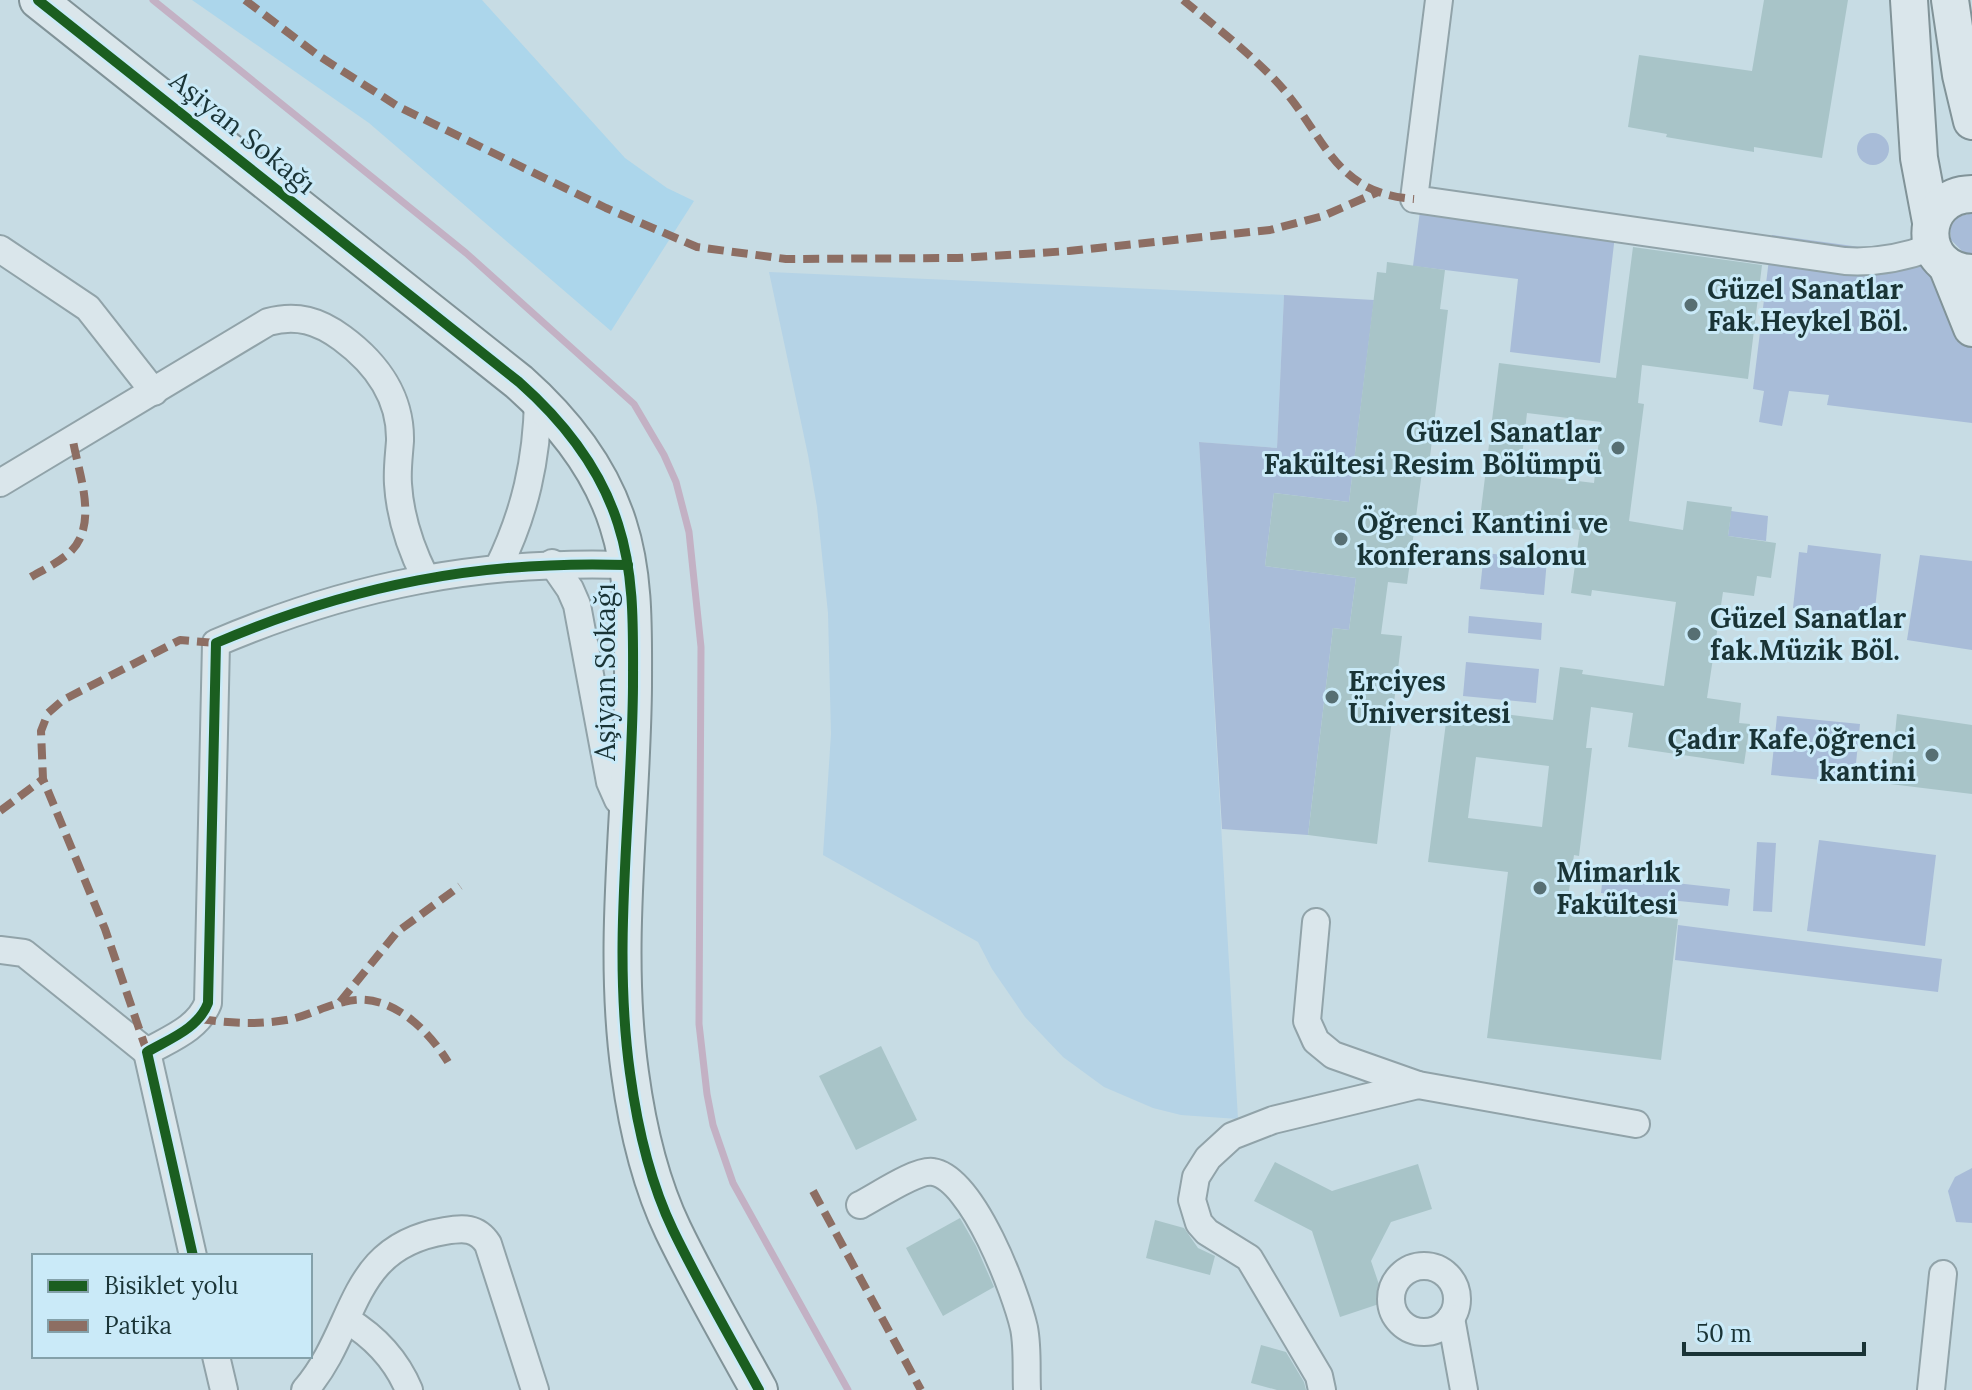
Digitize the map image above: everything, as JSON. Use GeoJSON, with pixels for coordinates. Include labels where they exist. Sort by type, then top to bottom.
{"type":"FeatureCollection","features":[{"type":"Feature","properties":{"kind":"street","name":"Aşiyan Sokağı"},"geometry":{"type":"LineString","coordinates":[[38,0],[538,399],[572,437],[591,465],[613,510],[628,565],[633,666],[622,973],[624,1025],[637,1114],[654,1178],[672,1228],[759,1390]]}},
{"type":"Feature","properties":{"kind":"street"},"geometry":{"type":"LineString","coordinates":[[1439,0],[1414,199],[1845,261],[1946,252]]}},
{"type":"Feature","properties":{"kind":"street"},"geometry":{"type":"LineString","coordinates":[[1909,0],[1919,158],[1972,328]]}},
{"type":"Feature","properties":{"kind":"street"},"geometry":{"type":"LineString","coordinates":[[1950,0],[1968,78],[1972,121]]}},
{"type":"Feature","properties":{"kind":"street"},"geometry":{"type":"LineString","coordinates":[[1946,252],[1945,202],[1956,196],[1972,194]]}},
{"type":"Feature","properties":{"kind":"street"},"geometry":{"type":"LineString","coordinates":[[0,249],[88,308],[154,392]]}},
{"type":"Feature","properties":{"kind":"street"},"geometry":{"type":"LineString","coordinates":[[0,483],[268,322],[295,317],[306,319],[336,333],[367,358],[387,386],[400,440],[401,508],[406,532],[425,577]]}},
{"type":"Feature","properties":{"kind":"street"},"geometry":{"type":"LineString","coordinates":[[498,568],[515,535],[525,503],[537,435],[538,399]]}},
{"type":"Feature","properties":{"kind":"street"},"geometry":{"type":"LineString","coordinates":[[147,1052],[192,1026],[200,1019],[208,1003],[216,643],[318,604],[425,577],[552,563],[628,565]]}},
{"type":"Feature","properties":{"kind":"street"},"geometry":{"type":"LineString","coordinates":[[552,563],[577,605],[610,782],[618,800],[628,811]]}},
{"type":"Feature","properties":{"kind":"street"},"geometry":{"type":"LineString","coordinates":[[1316,922],[1307,1021],[1316,1041],[1333,1055],[1418,1085],[1636,1124]]}},
{"type":"Feature","properties":{"kind":"street"},"geometry":{"type":"LineString","coordinates":[[0,950],[24,953],[147,1052],[193,1254]]}},
{"type":"Feature","properties":{"kind":"street"},"geometry":{"type":"LineString","coordinates":[[1322,1390],[1319,1376],[1249,1258],[1207,1232],[1199,1223],[1192,1200],[1196,1177],[1208,1158],[1232,1136],[1273,1120],[1418,1085]]}},
{"type":"Feature","properties":{"kind":"street"},"geometry":{"type":"LineString","coordinates":[[860,1205],[926,1172],[940,1174],[962,1194],[987,1230],[1020,1316],[1024,1330],[1027,1390]]}},
{"type":"Feature","properties":{"kind":"street"},"geometry":{"type":"LineString","coordinates":[[305,1390],[330,1357],[367,1276],[391,1252],[404,1244],[440,1231],[462,1228],[476,1231],[488,1244],[535,1390]]}},
{"type":"Feature","properties":{"kind":"street"},"geometry":{"type":"LineString","coordinates":[[1931,1390],[1943,1274]]}},
{"type":"Feature","properties":{"kind":"street"},"geometry":{"type":"LineString","coordinates":[[1451,1318],[1464,1390]]}},
{"type":"Feature","properties":{"kind":"street"},"geometry":{"type":"LineString","coordinates":[[347,1320],[363,1330],[389,1355],[409,1390]]}},
{"type":"Feature","properties":{"kind":"street"},"geometry":{"type":"LineString","coordinates":[[216,1358],[224,1390]]}},
{"type":"Feature","properties":{"kind":"shaded area"},"geometry":{"type":"Polygon","coordinates":[[[1873,133],[1884,138],[1889,149],[1884,160],[1873,165],[1862,160],[1857,149],[1862,138],[1873,133]]]}},
{"type":"Feature","properties":{"kind":"shaded area"},"geometry":{"type":"Polygon","coordinates":[[[1421,203],[1616,227],[1600,363],[1510,352],[1518,279],[1413,266],[1421,203]]]}},
{"type":"Feature","properties":{"kind":"shaded area"},"geometry":{"type":"Polygon","coordinates":[[[1972,213],[1972,254],[1964,253],[1951,240],[1950,228],[1957,217],[1972,213]]]}},
{"type":"Feature","properties":{"kind":"shaded area"},"geometry":{"type":"Polygon","coordinates":[[[1772,235],[1955,260],[1972,298],[1972,423],[1827,405],[1829,395],[1789,391],[1782,426],[1759,422],[1764,391],[1753,389],[1772,235]]]}},
{"type":"Feature","properties":{"kind":"shaded area"},"geometry":{"type":"Polygon","coordinates":[[[769,272],[1284,295],[1277,448],[1199,442],[1238,1119],[1181,1115],[1153,1108],[1104,1087],[1063,1057],[1025,1017],[992,969],[978,942],[823,855],[831,734],[828,613],[817,507],[769,272]]]}},
{"type":"Feature","properties":{"kind":"shaded area"},"geometry":{"type":"Polygon","coordinates":[[[1284,295],[1374,300],[1349,502],[1274,493],[1265,566],[1356,578],[1349,630],[1333,628],[1308,835],[1222,829],[1199,442],[1277,448],[1284,295]]]}},
{"type":"Feature","properties":{"kind":"shaded area"},"geometry":{"type":"Polygon","coordinates":[[[1731,511],[1768,516],[1766,541],[1728,536],[1731,511]]]}},
{"type":"Feature","properties":{"kind":"shaded area"},"geometry":{"type":"Polygon","coordinates":[[[1808,545],[1881,554],[1874,618],[1793,608],[1799,552],[1807,553],[1808,545]]]}},
{"type":"Feature","properties":{"kind":"shaded area"},"geometry":{"type":"Polygon","coordinates":[[[1484,553],[1547,559],[1544,595],[1480,589],[1484,553]]]}},
{"type":"Feature","properties":{"kind":"shaded area"},"geometry":{"type":"Polygon","coordinates":[[[1920,555],[1972,561],[1972,650],[1907,640],[1920,555]]]}},
{"type":"Feature","properties":{"kind":"shaded area"},"geometry":{"type":"Polygon","coordinates":[[[1469,616],[1542,623],[1541,640],[1468,633],[1469,616]]]}},
{"type":"Feature","properties":{"kind":"shaded area"},"geometry":{"type":"Polygon","coordinates":[[[1466,662],[1539,669],[1536,703],[1463,696],[1466,662]]]}},
{"type":"Feature","properties":{"kind":"shaded area"},"geometry":{"type":"Polygon","coordinates":[[[1777,716],[1860,724],[1854,783],[1771,775],[1777,716]]]}},
{"type":"Feature","properties":{"kind":"shaded area"},"geometry":{"type":"Polygon","coordinates":[[[1819,840],[1936,855],[1925,946],[1807,931],[1819,840]]]}},
{"type":"Feature","properties":{"kind":"shaded area"},"geometry":{"type":"Polygon","coordinates":[[[1757,842],[1776,843],[1772,912],[1753,911],[1757,842]]]}},
{"type":"Feature","properties":{"kind":"shaded area"},"geometry":{"type":"Polygon","coordinates":[[[1603,875],[1730,889],[1728,906],[1601,893],[1603,875]]]}},
{"type":"Feature","properties":{"kind":"shaded area"},"geometry":{"type":"Polygon","coordinates":[[[1678,925],[1942,959],[1938,992],[1675,960],[1678,925]]]}},
{"type":"Feature","properties":{"kind":"shaded area"},"geometry":{"type":"Polygon","coordinates":[[[1972,1168],[1972,1223],[1956,1222],[1948,1191],[1955,1177],[1972,1168]]]}},
{"type":"Feature","properties":{"kind":"sand"},"geometry":{"type":"Polygon","coordinates":[[[192,0],[482,0],[625,158],[667,188],[694,201],[611,331],[369,123],[192,0]]]}},
{"type":"Feature","properties":{"kind":"building"},"geometry":{"type":"Polygon","coordinates":[[[1764,0],[1848,0],[1822,158],[1754,147],[1754,152],[1666,137],[1667,134],[1628,127],[1639,55],[1752,71],[1764,0]]]}},
{"type":"Feature","properties":{"kind":"building"},"geometry":{"type":"Polygon","coordinates":[[[1633,247],[1762,265],[1748,379],[1642,365],[1638,403],[1644,404],[1629,521],[1683,530],[1687,501],[1732,507],[1728,536],[1776,543],[1771,578],[1757,576],[1754,596],[1723,592],[1707,698],[1741,703],[1739,723],[1750,724],[1744,764],[1628,747],[1633,713],[1591,707],[1586,748],[1592,748],[1579,856],[1574,855],[1567,905],[1678,919],[1661,1060],[1487,1038],[1508,872],[1428,862],[1448,707],[1553,720],[1560,667],[1583,670],[1582,674],[1664,686],[1676,602],[1592,590],[1591,596],[1571,593],[1580,530],[1480,518],[1499,363],[1616,378],[1633,247]],[[1527,413],[1520,474],[1594,483],[1601,422],[1527,413]],[[1476,757],[1468,818],[1542,827],[1549,766],[1476,757]]]}},
{"type":"Feature","properties":{"kind":"building","name":"Öğrenci Kantini ve konferans salonu"},"geometry":{"type":"Polygon","coordinates":[[[1387,262],[1445,270],[1440,309],[1448,310],[1428,473],[1422,472],[1407,584],[1388,582],[1381,634],[1402,636],[1377,844],[1308,835],[1333,628],[1349,630],[1356,578],[1265,566],[1274,493],[1349,502],[1377,272],[1386,273],[1387,262]]]}},
{"type":"Feature","properties":{"kind":"building","name":"Çadır Kafe,öğrenci kantini"},"geometry":{"type":"Polygon","coordinates":[[[1897,714],[1972,725],[1972,794],[1890,784],[1897,714]]]}},
{"type":"Feature","properties":{"kind":"building"},"geometry":{"type":"Polygon","coordinates":[[[881,1046],[917,1120],[856,1150],[819,1076],[881,1046]]]}},
{"type":"Feature","properties":{"kind":"building"},"geometry":{"type":"Polygon","coordinates":[[[1275,1162],[1332,1191],[1418,1164],[1432,1209],[1391,1222],[1371,1261],[1385,1302],[1340,1317],[1312,1231],[1254,1201],[1275,1162]]]}},
{"type":"Feature","properties":{"kind":"building"},"geometry":{"type":"Polygon","coordinates":[[[960,1218],[994,1287],[943,1316],[906,1248],[960,1218]]]}},
{"type":"Feature","properties":{"kind":"building"},"geometry":{"type":"Polygon","coordinates":[[[1155,1220],[1184,1228],[1198,1248],[1215,1256],[1210,1275],[1146,1258],[1155,1220]]]}},
{"type":"Feature","properties":{"kind":"building"},"geometry":{"type":"Polygon","coordinates":[[[1261,1345],[1286,1352],[1306,1390],[1277,1390],[1251,1383],[1261,1345]]]}},
{"type":"Feature","properties":{"kind":"waterway"},"geometry":{"type":"LineString","coordinates":[[153,0],[466,253],[634,404],[664,455],[676,482],[689,532],[701,647],[699,1024],[713,1125],[733,1183],[848,1390]]}},
{"type":"Feature","properties":{"kind":"marked path"},"geometry":{"type":"LineString","coordinates":[[245,0],[319,56],[399,107],[606,208],[697,247],[786,259],[958,258],[1069,251],[1270,230],[1323,216],[1378,192]]}},
{"type":"Feature","properties":{"kind":"marked path"},"geometry":{"type":"LineString","coordinates":[[1183,0],[1276,81],[1347,173],[1364,185],[1386,194],[1414,199]]}},
{"type":"Feature","properties":{"kind":"marked path"},"geometry":{"type":"LineString","coordinates":[[31,577],[68,554],[78,543],[83,530],[85,500],[73,441]]}},
{"type":"Feature","properties":{"kind":"marked path"},"geometry":{"type":"LineString","coordinates":[[147,1052],[105,929],[43,779],[41,731],[48,713],[63,700],[180,640],[216,643]]}},
{"type":"Feature","properties":{"kind":"marked path"},"geometry":{"type":"LineString","coordinates":[[0,811],[43,779]]}},
{"type":"Feature","properties":{"kind":"marked path"},"geometry":{"type":"LineString","coordinates":[[340,1002],[397,932],[460,886]]}},
{"type":"Feature","properties":{"kind":"marked path"},"geometry":{"type":"LineString","coordinates":[[200,1019],[275,1022],[344,1002],[376,1002],[405,1015],[429,1037],[448,1062]]}},
{"type":"Feature","properties":{"kind":"marked path"},"geometry":{"type":"LineString","coordinates":[[813,1191],[921,1390]]}},
{"type":"Feature","properties":{"kind":"cycle path"},"geometry":{"type":"LineString","coordinates":[[38,0],[519,382],[565,429],[601,483],[624,544],[632,604],[632,734],[624,880],[623,976],[633,1093],[646,1153],[665,1212],[759,1390]]}},
{"type":"Feature","properties":{"kind":"cycle path"},"geometry":{"type":"LineString","coordinates":[[193,1254],[147,1052],[190,1027],[208,1003],[216,643],[317,606],[418,580],[521,567],[628,565]]}},
{"type":"Feature","properties":{"kind":"place","name":"Güzel Sanatlar Fak.Heykel Böl."},"geometry":{"type":"Point","coordinates":[1691,305]}},
{"type":"Feature","properties":{"kind":"place","name":"Güzel Sanatlar Fakültesi Resim Bölümpü"},"geometry":{"type":"Point","coordinates":[1618,448]}},
{"type":"Feature","properties":{"kind":"place","name":"Öğrenci Kantini ve konferans salonu"},"geometry":{"type":"Point","coordinates":[1341,539]}},
{"type":"Feature","properties":{"kind":"place","name":"Güzel Sanatlar fak.Müzik Böl."},"geometry":{"type":"Point","coordinates":[1694,634]}},
{"type":"Feature","properties":{"kind":"place","name":"Erciyes Üniversitesi"},"geometry":{"type":"Point","coordinates":[1332,697]}},
{"type":"Feature","properties":{"kind":"place","name":"Çadır Kafe,öğrenci kantini"},"geometry":{"type":"Point","coordinates":[1932,755]}},
{"type":"Feature","properties":{"kind":"place","name":"Mimarlık Fakültesi"},"geometry":{"type":"Point","coordinates":[1540,888]}}]}
